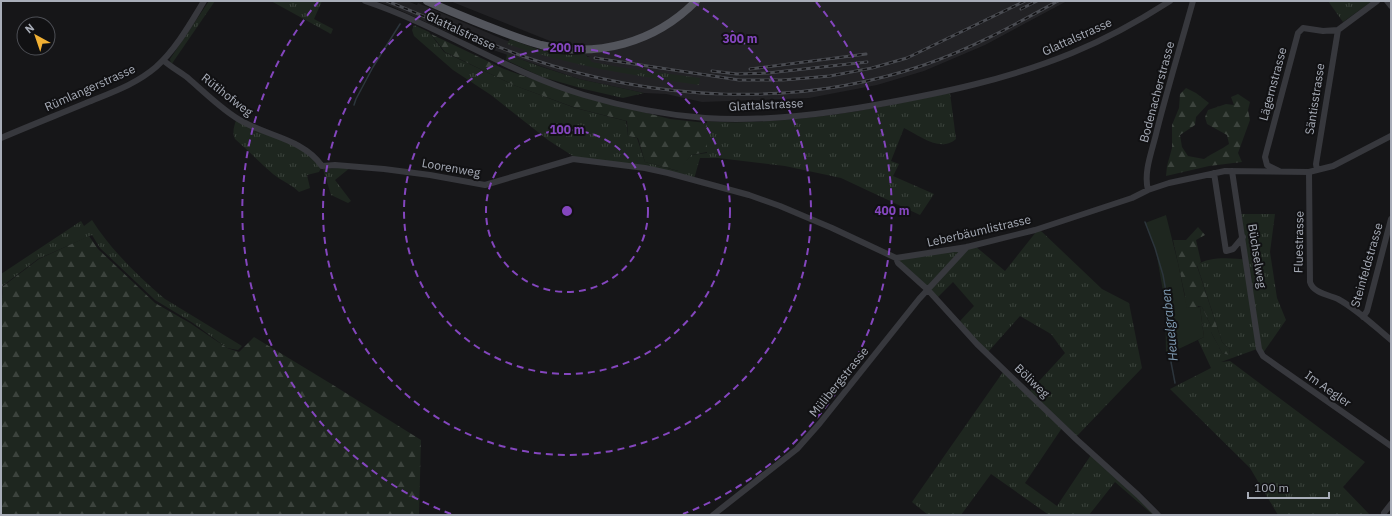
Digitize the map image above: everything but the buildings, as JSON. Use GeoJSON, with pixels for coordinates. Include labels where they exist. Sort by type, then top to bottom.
{"type":"FeatureCollection","features":[{"type":"Feature","properties":{"kind":"main road"},"geometry":{"type":"LineString","coordinates":[[427,1],[528,41],[560,49],[596,50],[614,47],[636,40],[665,26],[681,15],[696,1]]}},
{"type":"Feature","properties":{"kind":"street","name":"Rümlangerstrasse"},"geometry":{"type":"LineString","coordinates":[[1,138],[132,83],[144,76],[163,60],[188,28],[204,1]]}},
{"type":"Feature","properties":{"kind":"street","name":"Glattalstrasse"},"geometry":{"type":"LineString","coordinates":[[365,1],[395,12],[530,76],[578,93],[613,102],[673,114],[704,118],[746,119],[789,117],[904,100],[1002,77],[1043,64],[1085,47],[1129,26],[1170,1]]}},
{"type":"Feature","properties":{"kind":"street","name":"Bodenacherstrasse"},"geometry":{"type":"LineString","coordinates":[[1148,190],[1146,180],[1149,166],[1167,93],[1193,1]]}},
{"type":"Feature","properties":{"kind":"street"},"geometry":{"type":"LineString","coordinates":[[1338,30],[1377,1]]}},
{"type":"Feature","properties":{"kind":"street"},"geometry":{"type":"LineString","coordinates":[[1386,1],[1391,6]]}},
{"type":"Feature","properties":{"kind":"street","name":"Lägernstrasse"},"geometry":{"type":"LineString","coordinates":[[1282,172],[1267,165],[1265,157],[1298,33],[1303,28],[1323,32],[1338,30]]}},
{"type":"Feature","properties":{"kind":"street","name":"Säntisstrasse"},"geometry":{"type":"LineString","coordinates":[[1317,170],[1316,158],[1338,30]]}},
{"type":"Feature","properties":{"kind":"street","name":"Rütihofweg"},"geometry":{"type":"LineString","coordinates":[[163,60],[234,117],[252,128],[286,139],[304,148],[316,158],[322,166]]}},
{"type":"Feature","properties":{"kind":"street","name":"Leberbäumlistrasse"},"geometry":{"type":"LineString","coordinates":[[896,258],[967,247],[1042,228],[1132,198],[1169,182],[1232,171],[1309,172],[1344,161],[1391,136]]}},
{"type":"Feature","properties":{"kind":"street","name":"Loorenweg"},"geometry":{"type":"LineString","coordinates":[[322,166],[335,165],[384,169],[430,175],[485,185],[573,159],[668,173],[749,195],[780,206],[896,258]]}},
{"type":"Feature","properties":{"kind":"street","name":"Büchselweg"},"geometry":{"type":"LineString","coordinates":[[1232,171],[1259,345]]}},
{"type":"Feature","properties":{"kind":"street","name":"Fluestrasse"},"geometry":{"type":"LineString","coordinates":[[1309,172],[1311,286],[1314,289],[1340,300],[1391,340]]}},
{"type":"Feature","properties":{"kind":"street"},"geometry":{"type":"LineString","coordinates":[[1214,173],[1226,251],[1232,249],[1243,237]]}},
{"type":"Feature","properties":{"kind":"street","name":"Steinfeldstrasse"},"geometry":{"type":"LineString","coordinates":[[1363,317],[1367,311],[1391,219]]}},
{"type":"Feature","properties":{"kind":"street","name":"Mülibergstrasse"},"geometry":{"type":"LineString","coordinates":[[713,515],[797,449],[820,423],[928,290],[967,247]]}},
{"type":"Feature","properties":{"kind":"street","name":"Böliweg"},"geometry":{"type":"LineString","coordinates":[[896,258],[898,263],[928,290],[977,344],[1158,515]]}},
{"type":"Feature","properties":{"kind":"street","name":"Im Aegler"},"geometry":{"type":"LineString","coordinates":[[1259,345],[1261,353],[1266,358],[1391,446]]}},
{"type":"Feature","properties":{"kind":"street"},"geometry":{"type":"LineString","coordinates":[[1384,513],[1391,504]]}},
{"type":"Feature","properties":{"kind":"shaded area"},"geometry":{"type":"Polygon","coordinates":[[[377,1],[407,1],[417,5],[418,3],[505,40],[539,52],[564,58],[590,57],[450,1],[1067,1],[985,45],[924,71],[877,85],[809,98],[702,102],[666,94],[644,93],[579,79],[493,50],[377,1]]]}},
{"type":"Feature","properties":{"kind":"green space"},"geometry":{"type":"Polygon","coordinates":[[[209,1],[215,1],[171,65],[170,59],[209,1]]]}},
{"type":"Feature","properties":{"kind":"green space"},"geometry":{"type":"Polygon","coordinates":[[[271,1],[322,1],[314,19],[333,29],[331,34],[271,1]]]}},
{"type":"Feature","properties":{"kind":"green space"},"geometry":{"type":"Polygon","coordinates":[[[1328,1],[1372,1],[1343,22],[1328,1]]]}},
{"type":"Feature","properties":{"kind":"green space"},"geometry":{"type":"Polygon","coordinates":[[[414,25],[429,32],[444,52],[516,86],[575,108],[626,121],[628,136],[637,138],[645,162],[678,171],[691,155],[707,153],[707,121],[737,122],[798,119],[874,108],[950,93],[956,139],[950,143],[936,144],[904,128],[891,161],[899,164],[893,176],[934,194],[920,215],[841,178],[785,166],[718,158],[700,158],[694,179],[576,158],[548,140],[491,95],[453,70],[414,36],[412,30],[414,25]]]}},
{"type":"Feature","properties":{"kind":"green space"},"geometry":{"type":"Polygon","coordinates":[[[431,34],[504,69],[581,96],[670,119],[707,123],[707,152],[691,155],[679,171],[645,162],[638,138],[628,136],[627,121],[576,108],[516,86],[445,52],[431,34]]]}},
{"type":"Feature","properties":{"kind":"green space"},"geometry":{"type":"Polygon","coordinates":[[[510,39],[556,54],[585,54],[592,62],[700,78],[699,85],[626,74],[578,64],[507,44],[510,39]]]}},
{"type":"Feature","properties":{"kind":"green space"},"geometry":{"type":"Polygon","coordinates":[[[507,54],[579,79],[644,93],[623,98],[584,89],[542,77],[506,60],[507,54]]]}},
{"type":"Feature","properties":{"kind":"green space"},"geometry":{"type":"Polygon","coordinates":[[[1186,88],[1196,93],[1209,103],[1196,117],[1195,125],[1180,135],[1182,147],[1188,156],[1204,159],[1229,144],[1227,135],[1207,124],[1205,117],[1208,110],[1226,104],[1234,105],[1231,97],[1238,94],[1250,102],[1248,110],[1250,120],[1238,153],[1242,162],[1209,166],[1166,176],[1172,148],[1172,125],[1179,108],[1180,94],[1186,88]]]}},
{"type":"Feature","properties":{"kind":"green space"},"geometry":{"type":"Polygon","coordinates":[[[236,120],[303,148],[321,168],[319,172],[307,175],[310,188],[299,192],[273,174],[263,165],[235,139],[233,132],[236,120]]]}},
{"type":"Feature","properties":{"kind":"green space"},"geometry":{"type":"Polygon","coordinates":[[[351,167],[335,180],[351,201],[348,203],[331,195],[323,169],[351,167]]]}},
{"type":"Feature","properties":{"kind":"green space"},"geometry":{"type":"Polygon","coordinates":[[[1240,214],[1275,214],[1270,252],[1277,298],[1286,320],[1263,353],[1257,349],[1221,362],[1230,361],[1365,462],[1343,487],[1370,515],[1278,515],[1250,468],[1170,389],[1211,368],[1198,340],[1204,337],[1200,307],[1202,307],[1211,326],[1211,332],[1222,353],[1229,355],[1230,349],[1222,342],[1197,265],[1214,259],[1228,258],[1247,260],[1240,214]]]}},
{"type":"Feature","properties":{"kind":"green space"},"geometry":{"type":"Polygon","coordinates":[[[1166,215],[1187,308],[1200,307],[1204,337],[1166,355],[1165,303],[1156,251],[1145,223],[1166,215]]]}},
{"type":"Feature","properties":{"kind":"green space"},"geometry":{"type":"Polygon","coordinates":[[[92,220],[99,231],[126,262],[165,299],[242,346],[238,350],[227,348],[193,323],[155,300],[100,248],[92,235],[38,259],[1,287],[1,274],[81,221],[84,226],[92,220]]]}},
{"type":"Feature","properties":{"kind":"green space"},"geometry":{"type":"Polygon","coordinates":[[[1198,227],[1205,235],[1196,240],[1201,262],[1197,266],[1222,342],[1230,349],[1229,355],[1222,353],[1211,332],[1211,326],[1202,307],[1198,306],[1192,318],[1182,308],[1185,296],[1173,240],[1186,240],[1198,227]]]}},
{"type":"Feature","properties":{"kind":"green space"},"geometry":{"type":"Polygon","coordinates":[[[1040,230],[1102,289],[1129,303],[1142,368],[1076,437],[1029,392],[1065,353],[1051,334],[1020,316],[988,352],[959,322],[974,306],[953,282],[937,298],[897,259],[975,246],[1005,271],[1036,232],[1040,230]]]}},
{"type":"Feature","properties":{"kind":"green space"},"geometry":{"type":"Polygon","coordinates":[[[89,236],[98,249],[155,303],[190,323],[227,348],[239,352],[254,337],[421,440],[419,515],[1,515],[2,287],[39,259],[89,236]]]}},
{"type":"Feature","properties":{"kind":"green space"},"geometry":{"type":"Polygon","coordinates":[[[1,287],[3,297],[1,299],[1,287]]]}},
{"type":"Feature","properties":{"kind":"green space"},"geometry":{"type":"Polygon","coordinates":[[[1003,372],[1062,428],[1025,483],[1057,506],[1091,455],[1157,515],[1153,515],[1115,482],[1089,515],[1049,515],[991,474],[961,515],[928,515],[912,502],[1003,372]]]}},
{"type":"Feature","properties":{"kind":"waterway"},"geometry":{"type":"LineString","coordinates":[[354,105],[373,67],[400,24]]}},
{"type":"Feature","properties":{"kind":"waterway","name":"Heuelgraben"},"geometry":{"type":"LineString","coordinates":[[1145,222],[1163,275],[1170,314],[1168,334],[1175,383]]}},
{"type":"Feature","properties":{"kind":"railway"},"geometry":{"type":"LineString","coordinates":[[387,1],[475,38],[528,58],[576,72],[626,83],[676,91],[726,94],[776,93],[826,89],[875,79],[924,65],[959,52],[1058,1]]}},
{"type":"Feature","properties":{"kind":"railway"},"geometry":{"type":"LineString","coordinates":[[595,58],[739,80],[783,80],[830,76],[872,68],[907,58],[1025,1]]}},
{"type":"Feature","properties":{"kind":"railway"},"geometry":{"type":"LineString","coordinates":[[1021,9],[1037,1]]}},
{"type":"Feature","properties":{"kind":"railway"},"geometry":{"type":"LineString","coordinates":[[750,69],[866,54]]}},
{"type":"Feature","properties":{"kind":"railway"},"geometry":{"type":"LineString","coordinates":[[712,71],[737,74],[768,73],[867,62]]}}]}
